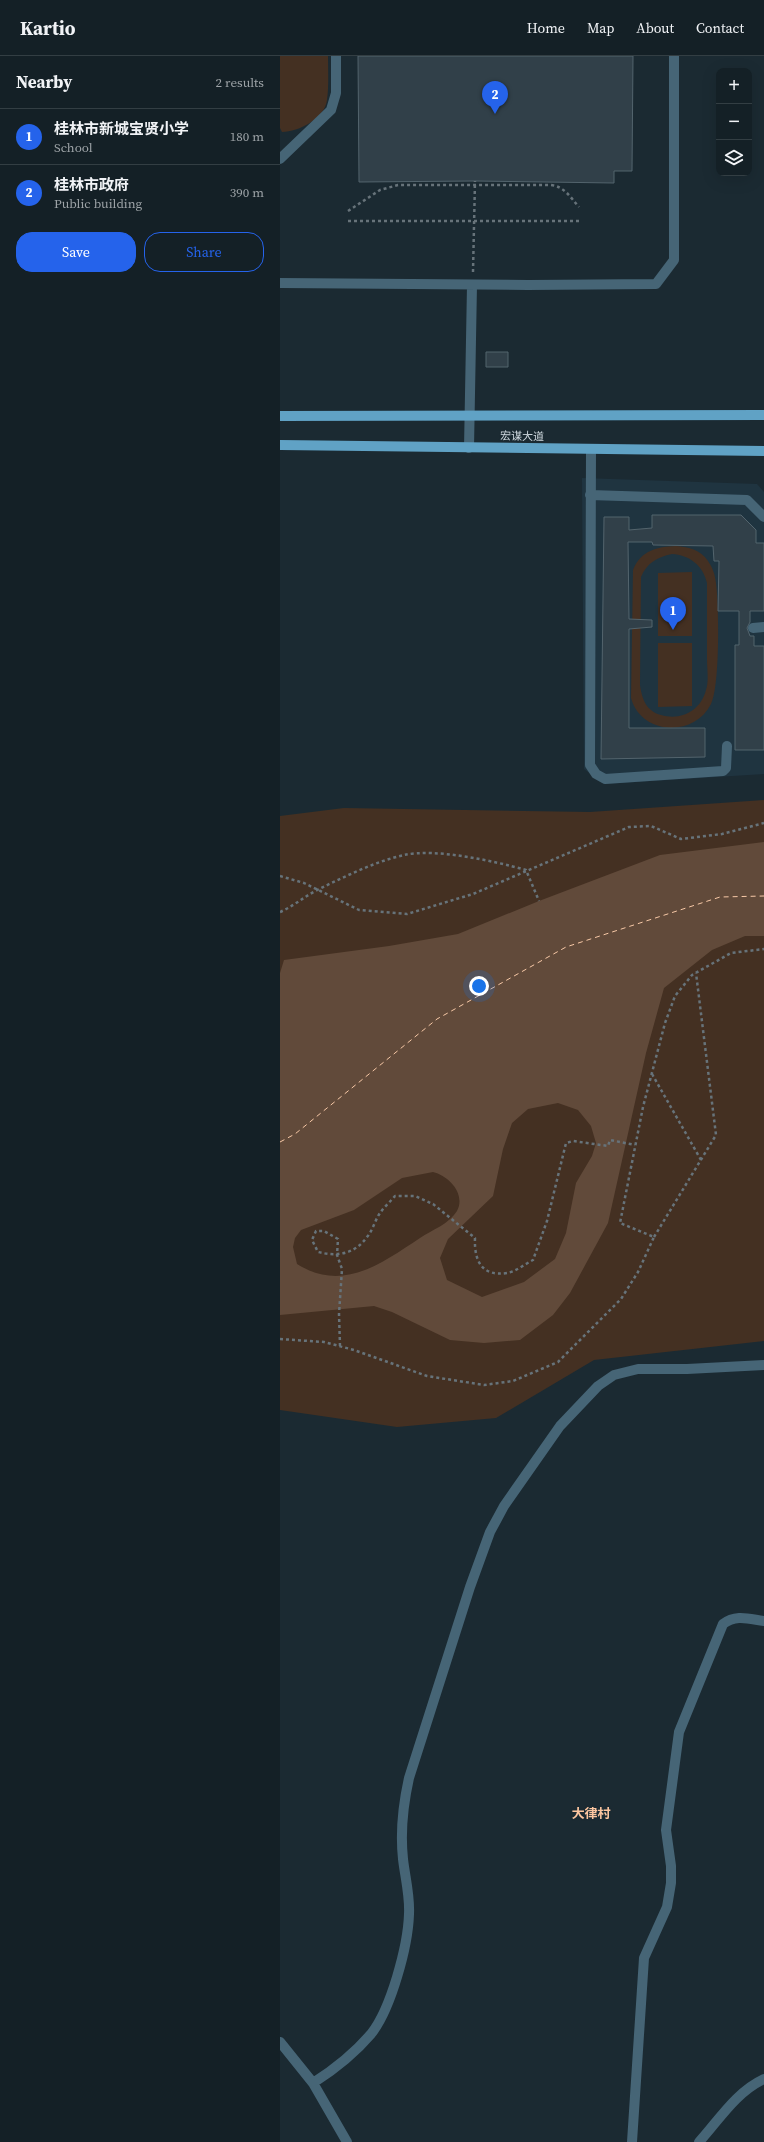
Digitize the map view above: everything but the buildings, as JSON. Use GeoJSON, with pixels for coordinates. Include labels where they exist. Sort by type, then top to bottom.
{"type":"FeatureCollection","features":[{"type":"Feature","properties":{"kind":"main road","name":"宏谋大道"},"geometry":{"type":"LineString","coordinates":[[280,416],[470,417],[764,415]]}},
{"type":"Feature","properties":{"kind":"main road","name":"宏谋大道"},"geometry":{"type":"LineString","coordinates":[[280,445],[764,451]]}},
{"type":"Feature","properties":{"kind":"street"},"geometry":{"type":"LineString","coordinates":[[280,159],[331,110],[336,93],[336,56]]}},
{"type":"Feature","properties":{"kind":"street"},"geometry":{"type":"LineString","coordinates":[[280,283],[472,285],[656,284],[674,260],[674,56]]}},
{"type":"Feature","properties":{"kind":"street"},"geometry":{"type":"LineString","coordinates":[[469,448],[472,285]]}},
{"type":"Feature","properties":{"kind":"street"},"geometry":{"type":"LineString","coordinates":[[591,449],[589,761],[591,768],[596,774],[605,779],[723,771],[726,768],[728,746]]}},
{"type":"Feature","properties":{"kind":"street"},"geometry":{"type":"LineString","coordinates":[[590,495],[747,500],[764,518]]}},
{"type":"Feature","properties":{"kind":"street"},"geometry":{"type":"LineString","coordinates":[[753,628],[764,627]]}},
{"type":"Feature","properties":{"kind":"street"},"geometry":{"type":"LineString","coordinates":[[313,2083],[339,2067],[371,2034],[384,2010],[395,1981],[403,1953],[409,1914],[401,1831],[403,1804],[409,1778],[470,1587],[490,1532],[504,1506],[560,1426],[598,1386],[614,1375],[638,1369],[687,1369],[764,1365]]}},
{"type":"Feature","properties":{"kind":"street"},"geometry":{"type":"LineString","coordinates":[[632,2142],[644,1958],[666,1906],[671,1883],[671,1866],[666,1830],[679,1732],[723,1624],[730,1618],[740,1617],[764,1621]]}},
{"type":"Feature","properties":{"kind":"street"},"geometry":{"type":"LineString","coordinates":[[280,2042],[313,2083],[347,2142]]}},
{"type":"Feature","properties":{"kind":"street"},"geometry":{"type":"LineString","coordinates":[[698,2142],[732,2102],[756,2083],[764,2079]]}},
{"type":"Feature","properties":{"kind":"path"},"geometry":{"type":"LineString","coordinates":[[472,285],[474,181]]}},
{"type":"Feature","properties":{"kind":"path"},"geometry":{"type":"LineString","coordinates":[[348,212],[380,190],[398,184],[558,186],[566,191],[579,207]]}},
{"type":"Feature","properties":{"kind":"path"},"geometry":{"type":"LineString","coordinates":[[348,220],[579,221]]}},
{"type":"Feature","properties":{"kind":"path"},"geometry":{"type":"LineString","coordinates":[[280,876],[318,890],[359,910],[407,914],[473,894],[629,827],[651,826],[681,839],[722,834],[764,823]]}},
{"type":"Feature","properties":{"kind":"path"},"geometry":{"type":"LineString","coordinates":[[280,912],[318,890],[373,864],[405,855],[443,854],[498,862],[526,870]]}},
{"type":"Feature","properties":{"kind":"path"},"geometry":{"type":"LineString","coordinates":[[526,870],[539,901]]}},
{"type":"Feature","properties":{"kind":"path"},"geometry":{"type":"LineString","coordinates":[[654,1237],[620,1222],[635,1145],[652,1073],[665,1023],[675,996],[696,973],[731,953],[764,949]]}},
{"type":"Feature","properties":{"kind":"path"},"geometry":{"type":"LineString","coordinates":[[280,1339],[324,1342],[340,1346],[427,1376],[484,1385],[513,1382],[558,1362],[621,1299],[638,1272],[654,1237],[716,1135],[696,973]]}},
{"type":"Feature","properties":{"kind":"path"},"geometry":{"type":"LineString","coordinates":[[652,1073],[701,1160]]}},
{"type":"Feature","properties":{"kind":"path"},"geometry":{"type":"LineString","coordinates":[[340,1346],[339,1314],[342,1269],[337,1255],[338,1239],[324,1231],[316,1231],[312,1240],[318,1252],[331,1256],[337,1255],[355,1249],[368,1237],[381,1212],[395,1196],[415,1196],[433,1204],[475,1238],[474,1248],[480,1266],[488,1272],[508,1274],[533,1260],[547,1220],[566,1143],[573,1141],[608,1146],[610,1140],[635,1145]]}},
{"type":"Feature","properties":{"kind":"shaded area"},"geometry":{"type":"Polygon","coordinates":[[[280,56],[328,56],[327,100],[322,113],[303,127],[296,130],[282,132],[280,128],[280,56]]]}},
{"type":"Feature","properties":{"kind":"shaded area"},"geometry":{"type":"Polygon","coordinates":[[[582,478],[757,484],[764,492],[764,774],[604,784],[584,769],[582,478]]]}},
{"type":"Feature","properties":{"kind":"shaded area"},"geometry":{"type":"Polygon","coordinates":[[[669,546],[690,548],[702,554],[710,564],[714,572],[716,583],[718,627],[716,681],[711,704],[703,715],[693,723],[681,727],[668,728],[656,725],[645,719],[637,710],[631,698],[633,570],[636,563],[645,554],[656,549],[669,546]],[[672,554],[653,561],[643,572],[641,577],[641,690],[646,704],[652,711],[661,715],[669,716],[683,715],[690,712],[700,703],[706,690],[708,675],[707,583],[699,566],[684,556],[672,554]]]}},
{"type":"Feature","properties":{"kind":"shaded area"},"geometry":{"type":"Polygon","coordinates":[[[692,572],[692,636],[658,636],[658,573],[692,572]]]}},
{"type":"Feature","properties":{"kind":"shaded area"},"geometry":{"type":"Polygon","coordinates":[[[658,643],[692,643],[692,706],[658,707],[658,643]]]}},
{"type":"Feature","properties":{"kind":"shaded area"},"geometry":{"type":"Polygon","coordinates":[[[764,800],[764,1341],[594,1360],[496,1418],[397,1427],[280,1410],[280,816],[344,808],[590,812],[764,800]]]}},
{"type":"Feature","properties":{"kind":"shaded area"},"geometry":{"type":"Polygon","coordinates":[[[764,842],[764,936],[745,936],[712,950],[664,988],[646,1053],[608,1223],[570,1293],[553,1315],[520,1340],[484,1343],[450,1340],[392,1312],[374,1306],[280,1315],[280,973],[284,960],[389,946],[458,934],[539,901],[660,855],[764,842]],[[558,1103],[528,1109],[512,1123],[503,1149],[493,1196],[448,1239],[440,1258],[447,1280],[482,1297],[524,1282],[555,1259],[566,1233],[576,1183],[592,1156],[596,1143],[591,1126],[578,1110],[558,1103]],[[433,1172],[402,1178],[354,1210],[301,1230],[295,1238],[293,1247],[297,1264],[314,1272],[330,1276],[346,1275],[362,1271],[391,1257],[450,1220],[457,1211],[459,1205],[458,1192],[445,1177],[433,1172]]]}},
{"type":"Feature","properties":{"kind":"ferry route"},"geometry":{"type":"LineString","coordinates":[[280,1142],[295,1134],[437,1019],[566,947],[720,897],[764,896]]}},
{"type":"Feature","properties":{"kind":"place","name":"桂林市政府"},"geometry":{"type":"Point","coordinates":[495,114]}},
{"type":"Feature","properties":{"kind":"place","name":"桂林市新城宝贤小学"},"geometry":{"type":"Point","coordinates":[673,630]}},
{"type":"Feature","properties":{"kind":"district","name":"大律村"},"geometry":{"type":"Point","coordinates":[591,1813]}}]}
